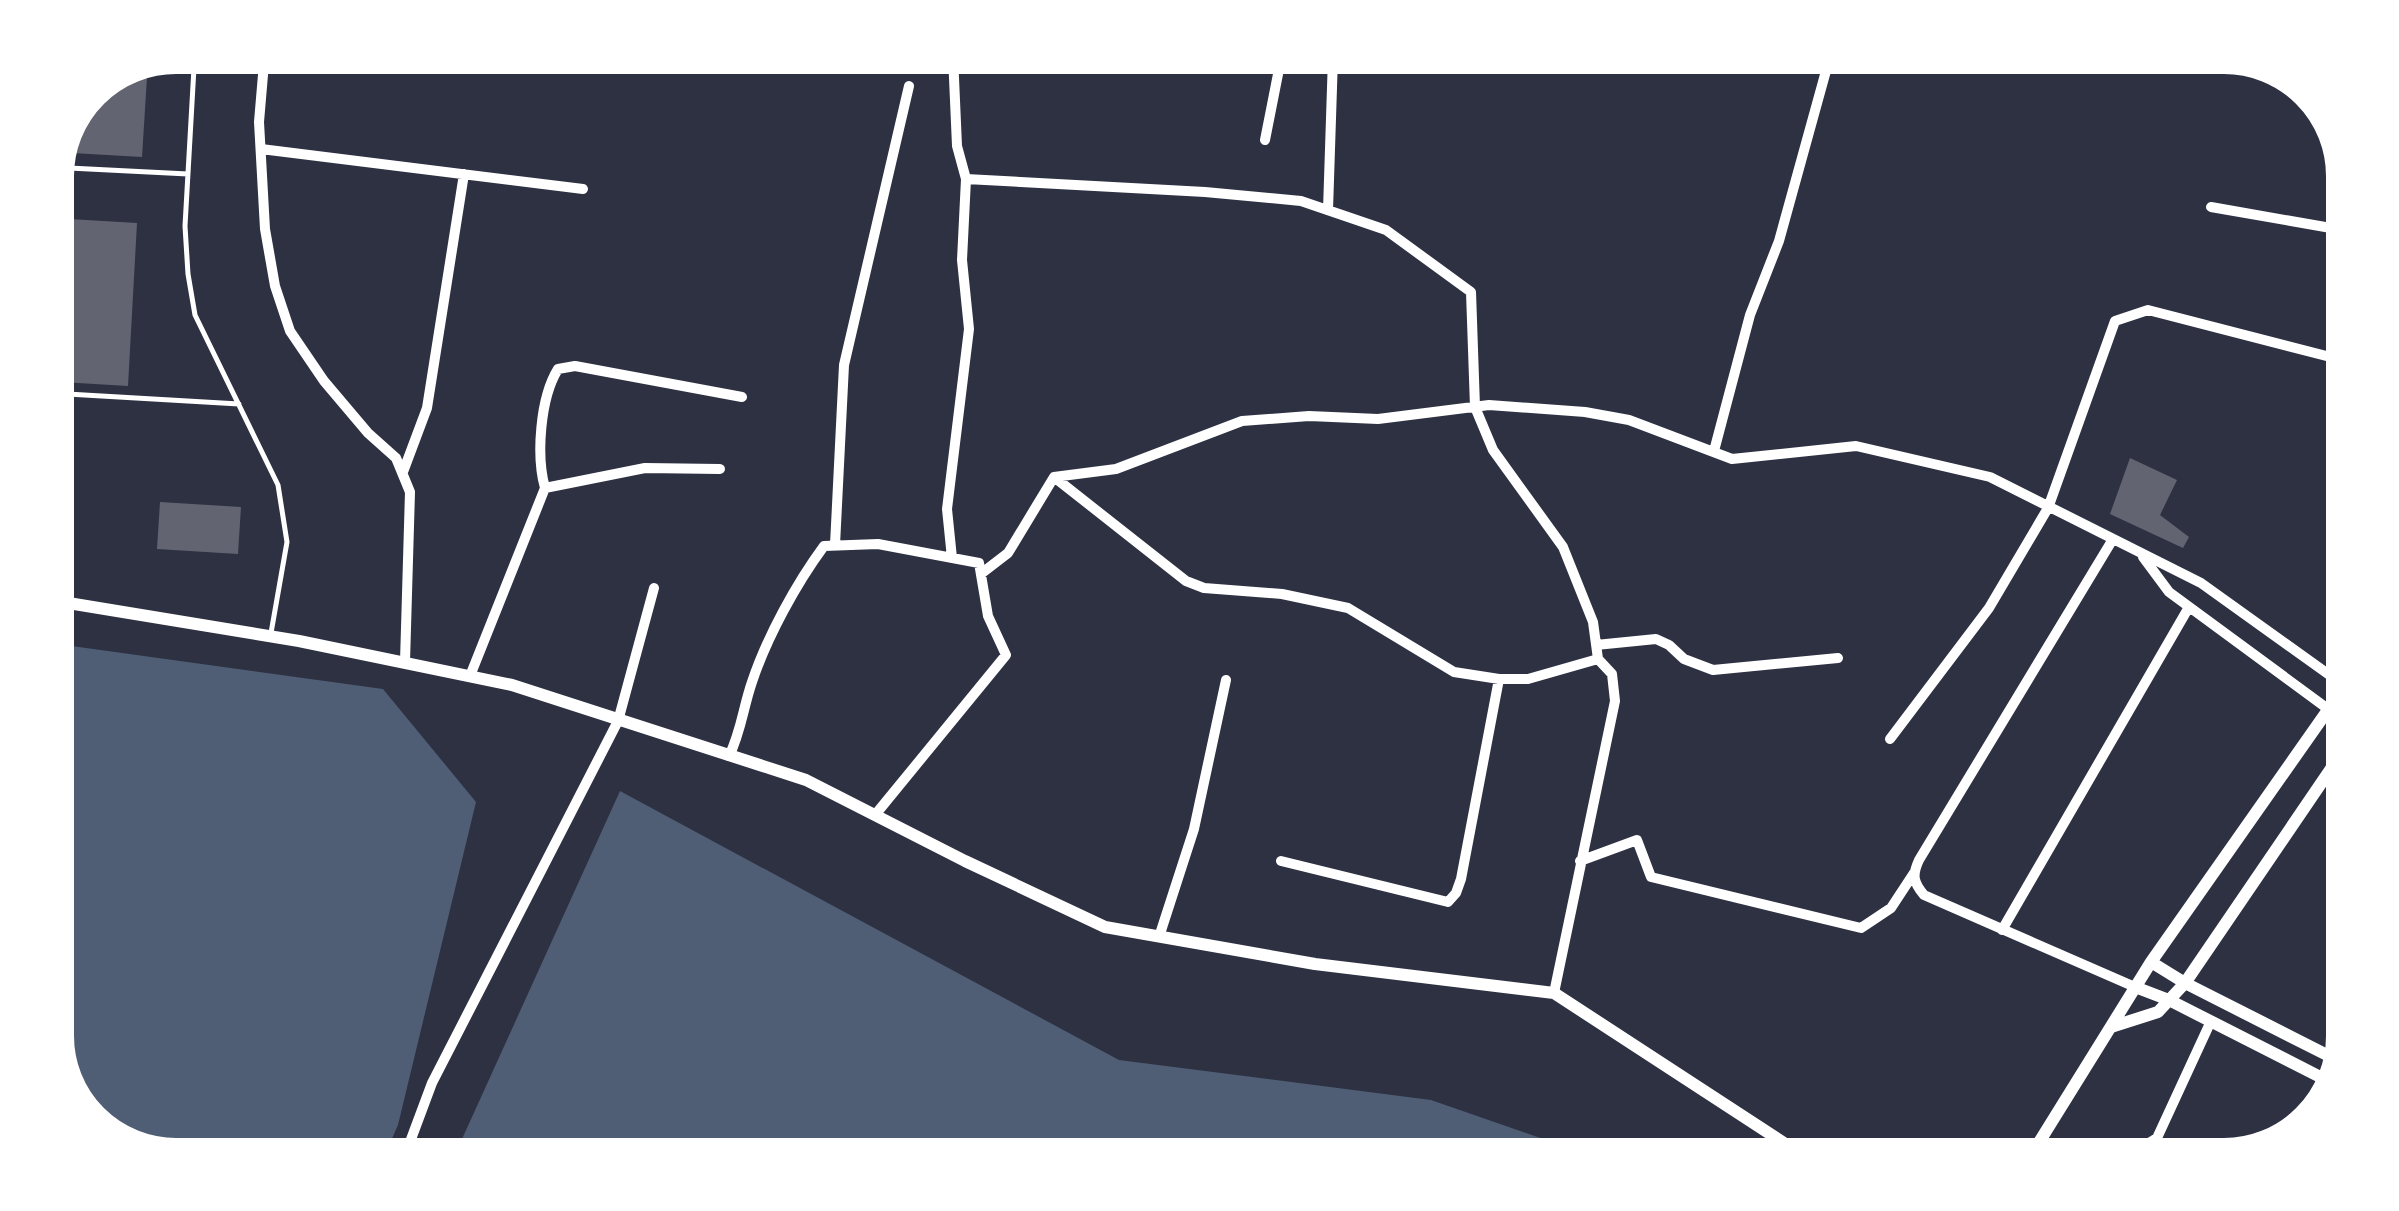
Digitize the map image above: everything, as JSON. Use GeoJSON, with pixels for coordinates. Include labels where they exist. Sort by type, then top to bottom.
{"type":"FeatureCollection","features":[{"type":"Feature","properties":{"kind":"street"},"geometry":{"type":"LineString","coordinates":[[263,67],[259,122],[265,228],[275,286],[290,331],[324,381],[368,433],[396,458],[410,492],[404,662]]}},
{"type":"Feature","properties":{"kind":"street"},"geometry":{"type":"LineString","coordinates":[[952,558],[946,509],[970,329],[962,260],[966,179],[956,146],[953,67]]}},
{"type":"Feature","properties":{"kind":"street"},"geometry":{"type":"LineString","coordinates":[[1265,140],[1279,67]]}},
{"type":"Feature","properties":{"kind":"street"},"geometry":{"type":"LineString","coordinates":[[1328,210],[1332,67]]}},
{"type":"Feature","properties":{"kind":"street"},"geometry":{"type":"LineString","coordinates":[[1714,451],[1750,315],[1778,241],[1827,67]]}},
{"type":"Feature","properties":{"kind":"street"},"geometry":{"type":"LineString","coordinates":[[834,545],[844,365],[910,86]]}},
{"type":"Feature","properties":{"kind":"street"},"geometry":{"type":"LineString","coordinates":[[261,149],[584,189]]}},
{"type":"Feature","properties":{"kind":"street"},"geometry":{"type":"LineString","coordinates":[[403,472],[427,408],[464,174]]}},
{"type":"Feature","properties":{"kind":"street"},"geometry":{"type":"LineString","coordinates":[[966,179],[1302,201],[1386,230],[1471,292],[1475,407],[1492,450],[1563,547],[1593,622],[1598,659],[1612,674],[1615,702],[1554,993]]}},
{"type":"Feature","properties":{"kind":"street"},"geometry":{"type":"LineString","coordinates":[[2211,207],[2331,228]]}},
{"type":"Feature","properties":{"kind":"street"},"geometry":{"type":"LineString","coordinates":[[1890,740],[1989,608],[2048,508],[2115,321],[2148,310],[2331,356]]}},
{"type":"Feature","properties":{"kind":"street"},"geometry":{"type":"LineString","coordinates":[[470,676],[544,488],[539,452],[550,382],[558,370],[575,366],[742,397]]}},
{"type":"Feature","properties":{"kind":"street"},"geometry":{"type":"LineString","coordinates":[[1054,477],[1116,468],[1242,421],[1309,416],[1378,419],[1488,405],[1614,417],[1732,458],[1856,446],[1990,477],[2201,583],[2332,679]]}},
{"type":"Feature","properties":{"kind":"street"},"geometry":{"type":"LineString","coordinates":[[544,488],[644,468],[720,469]]}},
{"type":"Feature","properties":{"kind":"street"},"geometry":{"type":"LineString","coordinates":[[982,573],[1008,553],[1054,477]]}},
{"type":"Feature","properties":{"kind":"street"},"geometry":{"type":"LineString","coordinates":[[1054,477],[1186,582],[1204,588],[1282,594],[1348,608],[1454,672],[1500,679],[1528,678],[1598,659]]}},
{"type":"Feature","properties":{"kind":"street"},"geometry":{"type":"LineString","coordinates":[[1580,861],[1638,840],[1651,877],[1861,928],[1891,908],[2113,540]]}},
{"type":"Feature","properties":{"kind":"street"},"geometry":{"type":"LineString","coordinates":[[729,756],[768,643],[805,571],[824,546],[878,544],[980,563],[988,616],[1006,655],[875,815]]}},
{"type":"Feature","properties":{"kind":"street"},"geometry":{"type":"LineString","coordinates":[[2139,552],[2170,592],[2332,712]]}},
{"type":"Feature","properties":{"kind":"street"},"geometry":{"type":"LineString","coordinates":[[410,1144],[432,1083],[618,721],[654,588]]}},
{"type":"Feature","properties":{"kind":"street"},"geometry":{"type":"LineString","coordinates":[[68,603],[299,641],[512,685],[806,780],[1105,927],[1315,964],[1554,993],[1786,1144]]}},
{"type":"Feature","properties":{"kind":"street"},"geometry":{"type":"LineString","coordinates":[[2002,930],[2190,607]]}},
{"type":"Feature","properties":{"kind":"street"},"geometry":{"type":"LineString","coordinates":[[1596,644],[1656,639],[1684,658],[1713,670],[1838,658]]}},
{"type":"Feature","properties":{"kind":"street"},"geometry":{"type":"LineString","coordinates":[[1281,861],[1448,902],[1461,879],[1500,679]]}},
{"type":"Feature","properties":{"kind":"street"},"geometry":{"type":"LineString","coordinates":[[1159,936],[1194,828],[1226,680]]}},
{"type":"Feature","properties":{"kind":"street"},"geometry":{"type":"LineString","coordinates":[[2038,1144],[2151,962],[2332,703]]}},
{"type":"Feature","properties":{"kind":"street"},"geometry":{"type":"LineString","coordinates":[[2111,1027],[2158,1012],[2186,984],[2332,768]]}},
{"type":"Feature","properties":{"kind":"street"},"geometry":{"type":"LineString","coordinates":[[2324,780],[2332,785]]}},
{"type":"Feature","properties":{"kind":"street"},"geometry":{"type":"LineString","coordinates":[[1914,872],[1914,883],[1924,895],[2169,1000],[2322,1078]]}},
{"type":"Feature","properties":{"kind":"street"},"geometry":{"type":"LineString","coordinates":[[2151,962],[2186,984],[2330,1056]]}},
{"type":"Feature","properties":{"kind":"street"},"geometry":{"type":"LineString","coordinates":[[2147,1144],[2157,1138],[2211,1021]]}},
{"type":"Feature","properties":{"kind":"lane"},"geometry":{"type":"LineString","coordinates":[[194,67],[185,226],[195,315],[278,484],[288,542],[271,636]]}},
{"type":"Feature","properties":{"kind":"lane"},"geometry":{"type":"LineString","coordinates":[[68,165],[188,174]]}},
{"type":"Feature","properties":{"kind":"lane"},"geometry":{"type":"LineString","coordinates":[[68,393],[239,404]]}},
{"type":"Feature","properties":{"kind":"water"},"geometry":{"type":"Polygon","coordinates":[[[68,645],[383,689],[476,802],[398,1125],[390,1144],[161,1143],[115,1125],[86,1096],[73,1070],[68,1043],[68,645]]]}},
{"type":"Feature","properties":{"kind":"water"},"geometry":{"type":"Polygon","coordinates":[[[620,791],[1119,1060],[1431,1100],[1558,1144],[460,1144],[620,791]]]}},
{"type":"Feature","properties":{"kind":"building"},"geometry":{"type":"Polygon","coordinates":[[[147,72],[142,157],[72,153],[76,134],[99,99],[115,86],[147,72]]]}},
{"type":"Feature","properties":{"kind":"building"},"geometry":{"type":"Polygon","coordinates":[[[69,219],[137,223],[128,386],[68,382],[69,219]]]}},
{"type":"Feature","properties":{"kind":"building"},"geometry":{"type":"Polygon","coordinates":[[[2130,458],[2177,480],[2160,515],[2189,537],[2183,548],[2110,514],[2130,458]]]}},
{"type":"Feature","properties":{"kind":"building"},"geometry":{"type":"Polygon","coordinates":[[[160,502],[241,507],[238,554],[157,549],[160,502]]]}}]}
